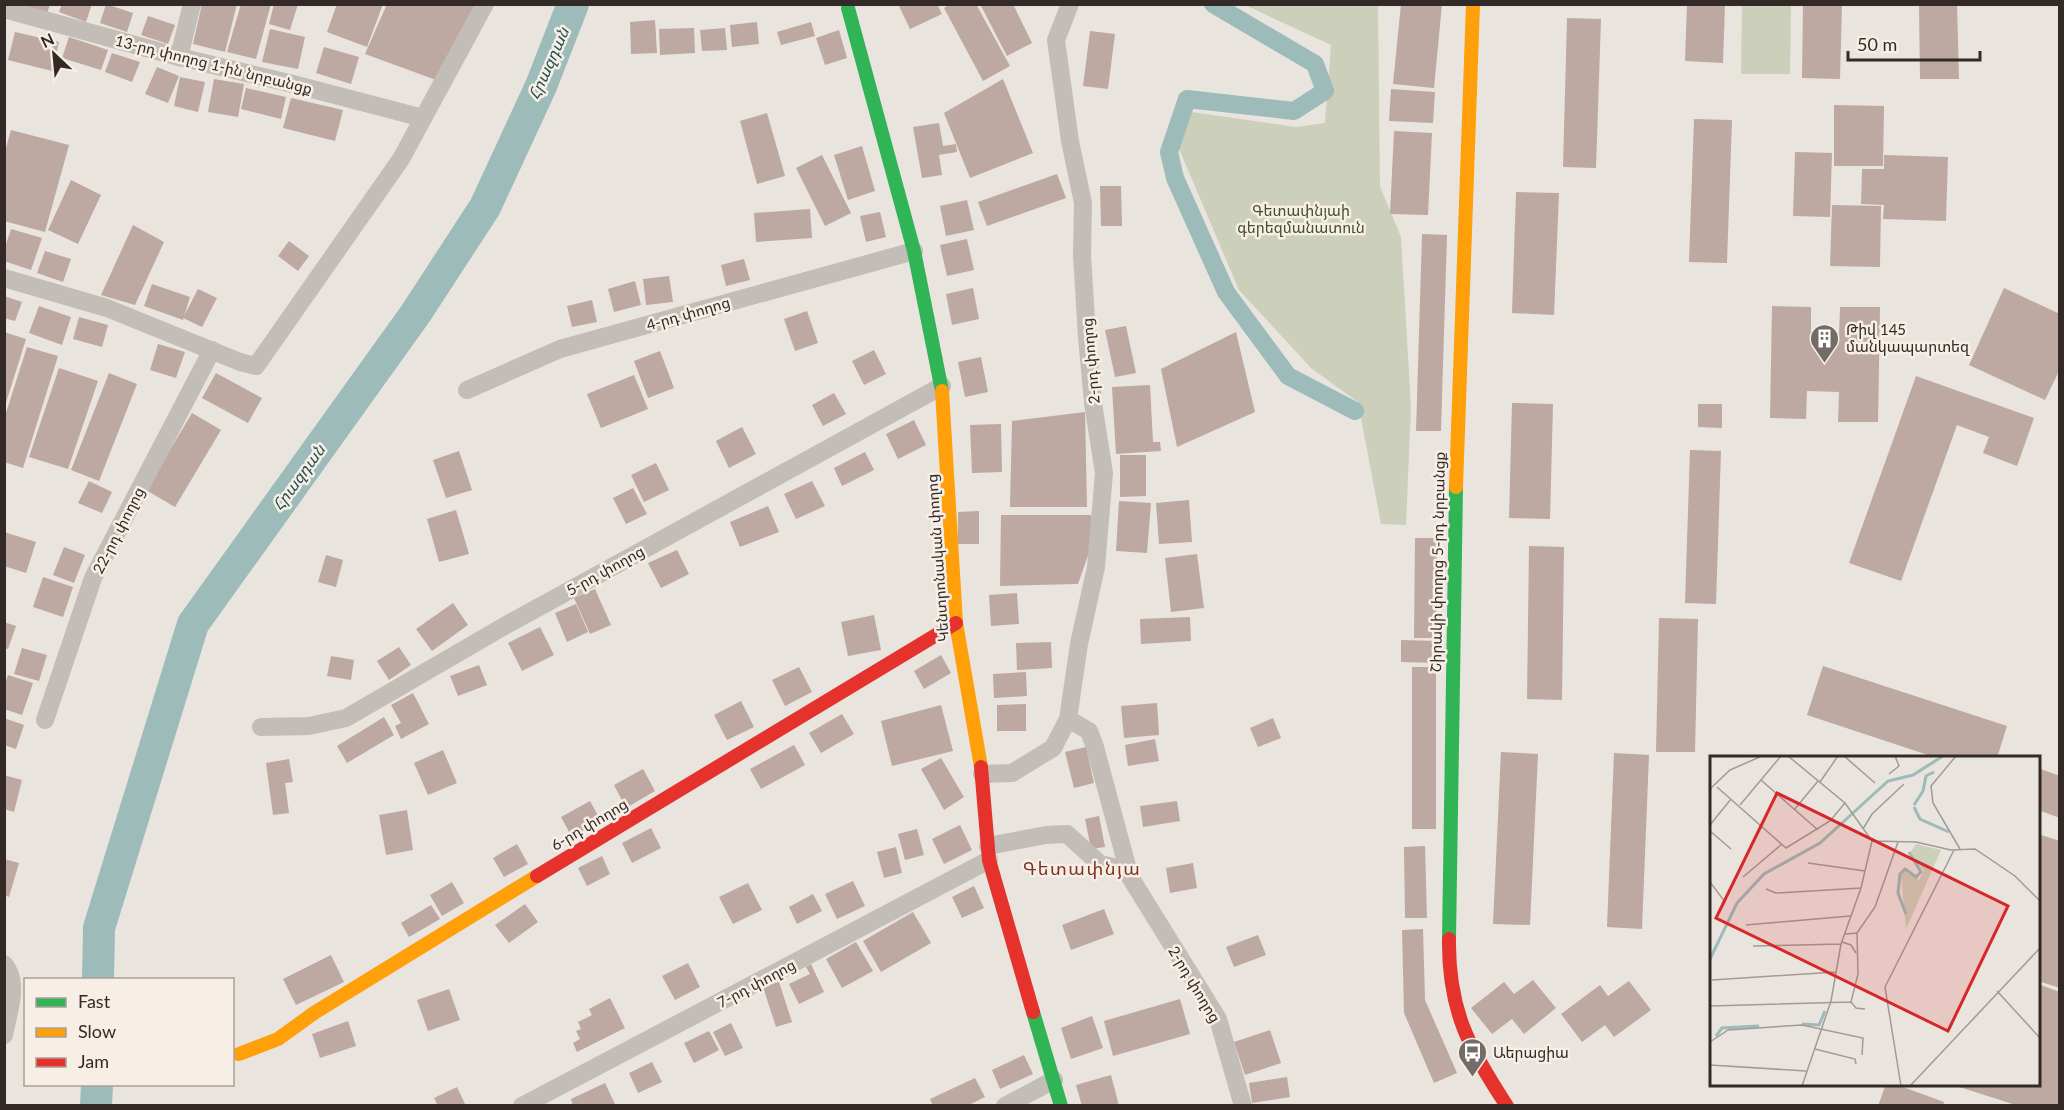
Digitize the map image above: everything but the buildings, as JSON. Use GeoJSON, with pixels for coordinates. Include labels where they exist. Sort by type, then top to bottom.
{"type":"FeatureCollection","features":[{"type":"Feature","properties":{"kind":"street"},"geometry":{"type":"LineString","coordinates":[[179,57],[192,4]]}},
{"type":"Feature","properties":{"kind":"street"},"geometry":{"type":"LineString","coordinates":[[4,278],[107,308],[240,362],[256,366],[401,159],[485,4]]}},
{"type":"Feature","properties":{"kind":"street","name":"2-րդ փողոց"},"geometry":{"type":"LineString","coordinates":[[982,774],[1012,773],[1053,748],[1068,719],[1079,644],[1096,567],[1104,473],[1087,337],[1082,255],[1083,203],[1070,141],[1056,40],[1070,4]]}},
{"type":"Feature","properties":{"kind":"street","name":"Շիրակի փողոց 5-րդ նրբանցք"},"geometry":{"type":"LineString","coordinates":[[1473,4],[1454,536],[1449,963],[1450,988],[1464,1037],[1481,1068],[1507,1106]]}},
{"type":"Feature","properties":{"kind":"street","name":"Կենտրոնական փողոց"},"geometry":{"type":"LineString","coordinates":[[847,6],[914,251],[942,386],[956,623],[982,774],[989,853],[1062,1106]]}},
{"type":"Feature","properties":{"kind":"street","name":"13-րդ փողոց 1-ին նրբանցք"},"geometry":{"type":"LineString","coordinates":[[4,9],[179,57],[423,118]]}},
{"type":"Feature","properties":{"kind":"street","name":"4-րդ փողոց"},"geometry":{"type":"LineString","coordinates":[[467,390],[560,349],[914,251]]}},
{"type":"Feature","properties":{"kind":"street","name":"22-րդ փողոց"},"geometry":{"type":"LineString","coordinates":[[45,720],[93,578],[212,350]]}},
{"type":"Feature","properties":{"kind":"street","name":"5-րդ փողոց"},"geometry":{"type":"LineString","coordinates":[[261,727],[309,726],[346,718],[507,624],[942,386]]}},
{"type":"Feature","properties":{"kind":"street","name":"6-րդ փողոց"},"geometry":{"type":"LineString","coordinates":[[239,1054],[278,1039],[314,1013],[609,831],[956,623]]}},
{"type":"Feature","properties":{"kind":"street","name":"2-րդ փողոց"},"geometry":{"type":"LineString","coordinates":[[1068,719],[1089,731],[1130,877],[1218,1019],[1243,1106]]}},
{"type":"Feature","properties":{"kind":"street"},"geometry":{"type":"LineString","coordinates":[[989,853],[1046,835],[1066,834],[1100,864],[1128,870]]}},
{"type":"Feature","properties":{"kind":"street","name":"7-րդ փողոց"},"geometry":{"type":"LineString","coordinates":[[522,1106],[989,853]]}},
{"type":"Feature","properties":{"kind":"street"},"geometry":{"type":"LineString","coordinates":[[4,964],[10,971],[12,983],[4,1035]]}},
{"type":"Feature","properties":{"kind":"street"},"geometry":{"type":"LineString","coordinates":[[1005,1106],[1054,1080]]}},
{"type":"Feature","properties":{"kind":"green space","name":"Գետափնյաի գերեզմանատուն"},"geometry":{"type":"Polygon","coordinates":[[[1245,5],[1378,5],[1380,187],[1401,237],[1411,407],[1406,525],[1381,524],[1358,402],[1311,368],[1239,290],[1177,144],[1192,112],[1297,127],[1325,123],[1331,45],[1245,5]]]}},
{"type":"Feature","properties":{"kind":"green space"},"geometry":{"type":"Polygon","coordinates":[[[1742,5],[1791,5],[1790,74],[1741,74],[1742,5]]]}},
{"type":"Feature","properties":{"kind":"waterway","name":"Հրազդան"},"geometry":{"type":"LineString","coordinates":[[98,978],[99,928],[193,624],[416,313],[485,207],[541,86],[573,4]]}},
{"type":"Feature","properties":{"kind":"waterway"},"geometry":{"type":"LineString","coordinates":[[1213,4],[1315,64],[1325,91],[1294,111],[1187,99],[1169,152],[1175,178],[1226,292],[1288,376],[1355,411]]}},
{"type":"Feature","properties":{"kind":"waterway","name":"Հրազդան"},"geometry":{"type":"LineString","coordinates":[[96,1106],[97,1086]]}},
{"type":"Feature","properties":{"kind":"traffic: fast"},"geometry":{"type":"LineString","coordinates":[[848,8],[914,251],[942,391]]}},
{"type":"Feature","properties":{"kind":"traffic: fast"},"geometry":{"type":"LineString","coordinates":[[1449,939],[1456,487]]}},
{"type":"Feature","properties":{"kind":"traffic: fast"},"geometry":{"type":"LineString","coordinates":[[1033,1012],[1061,1106]]}},
{"type":"Feature","properties":{"kind":"traffic: slow"},"geometry":{"type":"LineString","coordinates":[[1456,487],[1473,4]]}},
{"type":"Feature","properties":{"kind":"traffic: slow"},"geometry":{"type":"LineString","coordinates":[[942,391],[956,623],[981,767]]}},
{"type":"Feature","properties":{"kind":"traffic: slow"},"geometry":{"type":"LineString","coordinates":[[239,1054],[278,1039],[314,1013],[537,876]]}},
{"type":"Feature","properties":{"kind":"traffic: jam"},"geometry":{"type":"LineString","coordinates":[[537,876],[956,623]]}},
{"type":"Feature","properties":{"kind":"traffic: jam"},"geometry":{"type":"LineString","coordinates":[[981,767],[989,860],[1033,1012]]}},
{"type":"Feature","properties":{"kind":"traffic: jam"},"geometry":{"type":"LineString","coordinates":[[1449,939],[1452,987],[1463,1027],[1482,1065],[1507,1106]]}},
{"type":"Feature","properties":{"kind":"place","name":"Թիվ 145 մանկապարտեզ"},"geometry":{"type":"Point","coordinates":[1825,364]}},
{"type":"Feature","properties":{"kind":"place","name":"Աերացիա"},"geometry":{"type":"Point","coordinates":[1472,1078]}},
{"type":"Feature","properties":{"kind":"district","name":"Գետափնյա"},"geometry":{"type":"Point","coordinates":[1082,868]}}]}
